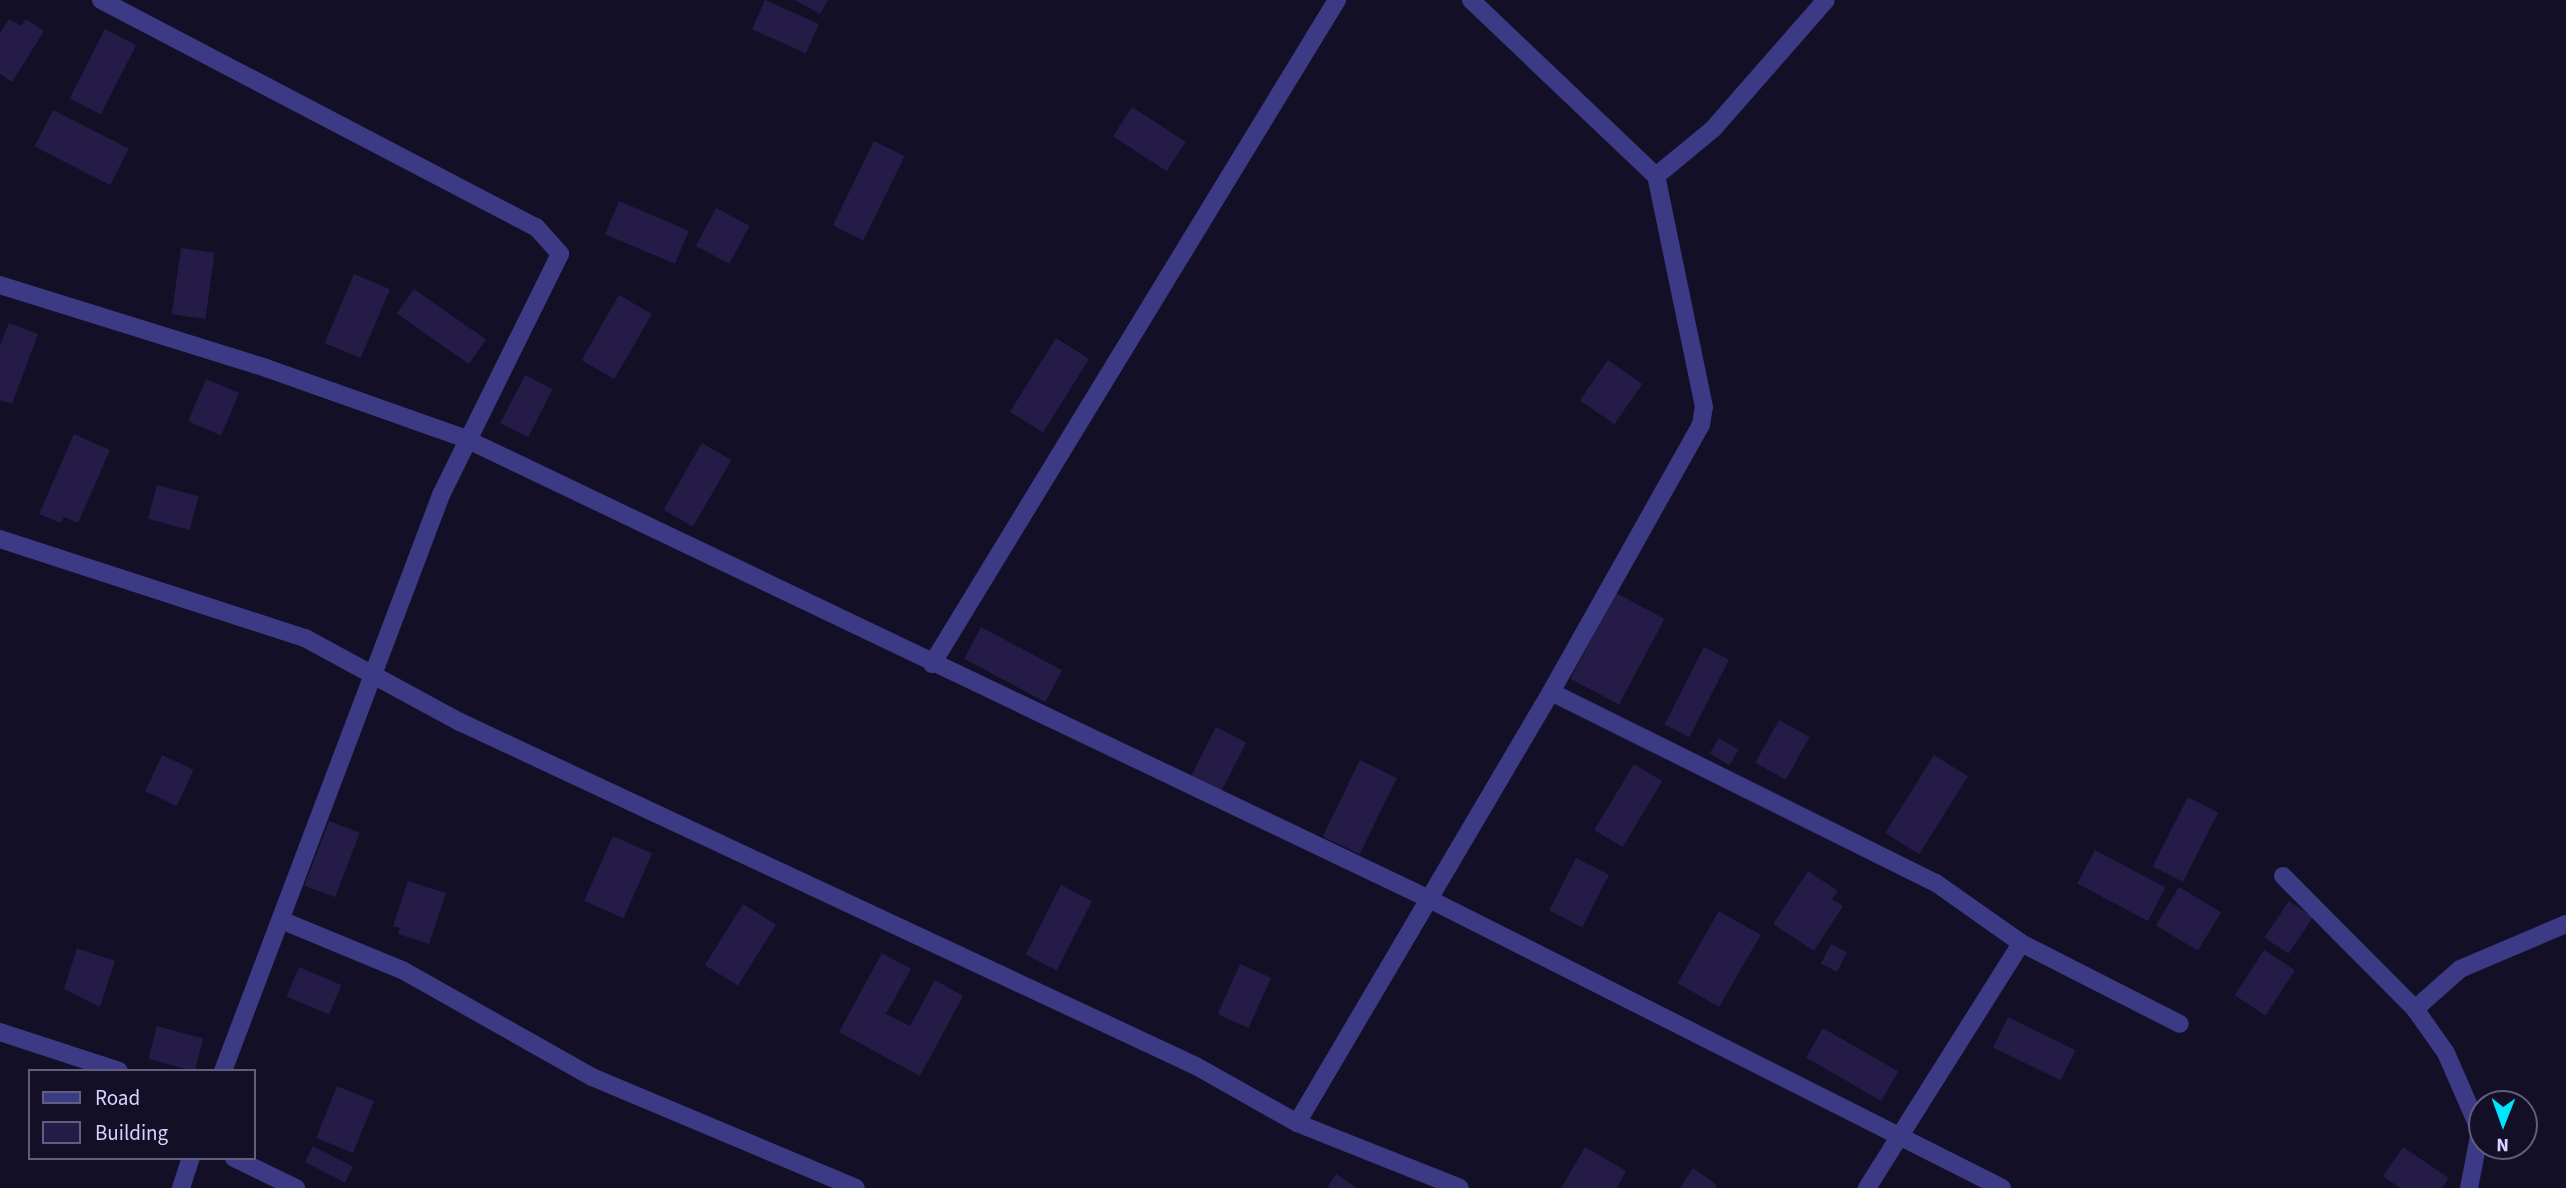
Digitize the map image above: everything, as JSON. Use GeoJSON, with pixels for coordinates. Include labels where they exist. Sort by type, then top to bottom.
{"type":"FeatureCollection","features":[{"type":"Feature","properties":{"kind":"street"},"geometry":{"type":"LineString","coordinates":[[102,0],[554,242],[559,266],[466,439],[224,1069]]}},
{"type":"Feature","properties":{"kind":"street"},"geometry":{"type":"LineString","coordinates":[[932,664],[1337,0]]}},
{"type":"Feature","properties":{"kind":"street"},"geometry":{"type":"LineString","coordinates":[[1297,1123],[1425,897],[1551,692],[1701,425],[1704,407],[1656,176],[1471,0]]}},
{"type":"Feature","properties":{"kind":"street"},"geometry":{"type":"LineString","coordinates":[[1656,176],[1713,129],[1826,0]]}},
{"type":"Feature","properties":{"kind":"street"},"geometry":{"type":"LineString","coordinates":[[0,285],[267,368],[466,439],[932,664],[1425,897],[2002,1188]]}},
{"type":"Feature","properties":{"kind":"street"},"geometry":{"type":"LineString","coordinates":[[0,539],[305,638],[460,722],[1184,1060],[1297,1123],[1460,1188]]}},
{"type":"Feature","properties":{"kind":"street"},"geometry":{"type":"LineString","coordinates":[[1551,692],[1936,883],[2021,943],[2180,1024]]}},
{"type":"Feature","properties":{"kind":"street"},"geometry":{"type":"LineString","coordinates":[[2283,876],[2415,1009],[2446,1053],[2480,1131],[2469,1188]]}},
{"type":"Feature","properties":{"kind":"street"},"geometry":{"type":"LineString","coordinates":[[281,920],[404,971],[592,1077],[856,1188]]}},
{"type":"Feature","properties":{"kind":"street"},"geometry":{"type":"LineString","coordinates":[[2415,1009],[2460,969],[2566,924]]}},
{"type":"Feature","properties":{"kind":"street"},"geometry":{"type":"LineString","coordinates":[[1867,1188],[2021,943]]}},
{"type":"Feature","properties":{"kind":"street"},"geometry":{"type":"LineString","coordinates":[[0,1032],[113,1069]]}},
{"type":"Feature","properties":{"kind":"street"},"geometry":{"type":"LineString","coordinates":[[181,1188],[190,1160]]}},
{"type":"Feature","properties":{"kind":"street"},"geometry":{"type":"LineString","coordinates":[[238,1160],[296,1188]]}},
{"type":"Feature","properties":{"kind":"building"},"geometry":{"type":"Polygon","coordinates":[[[765,0],[819,24],[806,53],[752,29],[765,0]]]}},
{"type":"Feature","properties":{"kind":"building"},"geometry":{"type":"Polygon","coordinates":[[[795,0],[828,0],[820,14],[795,0]]]}},
{"type":"Feature","properties":{"kind":"building"},"geometry":{"type":"Polygon","coordinates":[[[9,19],[21,26],[26,19],[44,31],[12,82],[0,74],[0,33],[9,19]]]}},
{"type":"Feature","properties":{"kind":"building"},"geometry":{"type":"Polygon","coordinates":[[[105,29],[136,45],[101,114],[70,98],[105,29]]]}},
{"type":"Feature","properties":{"kind":"building"},"geometry":{"type":"Polygon","coordinates":[[[1132,107],[1186,142],[1167,171],[1113,136],[1132,107]]]}},
{"type":"Feature","properties":{"kind":"building"},"geometry":{"type":"Polygon","coordinates":[[[53,110],[129,149],[110,185],[34,147],[53,110]]]}},
{"type":"Feature","properties":{"kind":"building"},"geometry":{"type":"Polygon","coordinates":[[[874,141],[905,156],[863,240],[833,225],[874,141]]]}},
{"type":"Feature","properties":{"kind":"building"},"geometry":{"type":"Polygon","coordinates":[[[619,201],[689,231],[675,264],[605,234],[619,201]]]}},
{"type":"Feature","properties":{"kind":"building"},"geometry":{"type":"Polygon","coordinates":[[[716,208],[750,226],[729,264],[696,246],[716,208]]]}},
{"type":"Feature","properties":{"kind":"building"},"geometry":{"type":"Polygon","coordinates":[[[181,248],[215,253],[205,319],[172,314],[181,248]]]}},
{"type":"Feature","properties":{"kind":"building"},"geometry":{"type":"Polygon","coordinates":[[[354,274],[390,289],[361,358],[325,343],[354,274]]]}},
{"type":"Feature","properties":{"kind":"building"},"geometry":{"type":"Polygon","coordinates":[[[414,289],[486,339],[469,364],[397,314],[414,289]]]}},
{"type":"Feature","properties":{"kind":"building"},"geometry":{"type":"Polygon","coordinates":[[[619,295],[652,314],[614,379],[582,360],[619,295]]]}},
{"type":"Feature","properties":{"kind":"building"},"geometry":{"type":"Polygon","coordinates":[[[9,323],[38,334],[12,404],[0,400],[0,345],[9,323]]]}},
{"type":"Feature","properties":{"kind":"building"},"geometry":{"type":"Polygon","coordinates":[[[1056,338],[1089,359],[1043,432],[1010,412],[1056,338]]]}},
{"type":"Feature","properties":{"kind":"building"},"geometry":{"type":"Polygon","coordinates":[[[1608,360],[1642,384],[1614,424],[1580,400],[1608,360]]]}},
{"type":"Feature","properties":{"kind":"building"},"geometry":{"type":"Polygon","coordinates":[[[525,375],[553,389],[528,437],[500,423],[525,375]]]}},
{"type":"Feature","properties":{"kind":"building"},"geometry":{"type":"Polygon","coordinates":[[[206,379],[239,393],[221,435],[188,421],[206,379]]]}},
{"type":"Feature","properties":{"kind":"building"},"geometry":{"type":"Polygon","coordinates":[[[74,434],[110,450],[78,523],[64,517],[61,523],[39,514],[74,434]]]}},
{"type":"Feature","properties":{"kind":"building"},"geometry":{"type":"Polygon","coordinates":[[[702,443],[731,460],[693,527],[664,510],[702,443]]]}},
{"type":"Feature","properties":{"kind":"building"},"geometry":{"type":"Polygon","coordinates":[[[157,485],[199,496],[189,530],[148,519],[157,485]]]}},
{"type":"Feature","properties":{"kind":"building"},"geometry":{"type":"Polygon","coordinates":[[[1616,593],[1665,619],[1619,704],[1570,679],[1616,593]]]}},
{"type":"Feature","properties":{"kind":"building"},"geometry":{"type":"Polygon","coordinates":[[[981,627],[1062,670],[1045,702],[964,659],[981,627]]]}},
{"type":"Feature","properties":{"kind":"building"},"geometry":{"type":"Polygon","coordinates":[[[1704,647],[1729,660],[1689,737],[1665,725],[1704,647]]]}},
{"type":"Feature","properties":{"kind":"building"},"geometry":{"type":"Polygon","coordinates":[[[1779,720],[1810,737],[1786,780],[1755,763],[1779,720]]]}},
{"type":"Feature","properties":{"kind":"building"},"geometry":{"type":"Polygon","coordinates":[[[1216,727],[1246,742],[1221,792],[1191,777],[1216,727]]]}},
{"type":"Feature","properties":{"kind":"building"},"geometry":{"type":"Polygon","coordinates":[[[1719,738],[1739,750],[1729,765],[1710,753],[1719,738]]]}},
{"type":"Feature","properties":{"kind":"building"},"geometry":{"type":"Polygon","coordinates":[[[162,755],[194,770],[177,806],[145,791],[162,755]]]}},
{"type":"Feature","properties":{"kind":"building"},"geometry":{"type":"Polygon","coordinates":[[[1934,755],[1968,776],[1919,854],[1885,833],[1934,755]]]}},
{"type":"Feature","properties":{"kind":"building"},"geometry":{"type":"Polygon","coordinates":[[[1360,760],[1397,778],[1360,854],[1323,836],[1360,760]]]}},
{"type":"Feature","properties":{"kind":"building"},"geometry":{"type":"Polygon","coordinates":[[[1634,764],[1662,781],[1623,847],[1594,830],[1634,764]]]}},
{"type":"Feature","properties":{"kind":"building"},"geometry":{"type":"Polygon","coordinates":[[[2188,797],[2218,812],[2183,882],[2153,866],[2188,797]]]}},
{"type":"Feature","properties":{"kind":"building"},"geometry":{"type":"Polygon","coordinates":[[[329,821],[360,833],[335,897],[304,885],[329,821]]]}},
{"type":"Feature","properties":{"kind":"building"},"geometry":{"type":"Polygon","coordinates":[[[613,836],[652,853],[623,918],[584,901],[613,836]]]}},
{"type":"Feature","properties":{"kind":"building"},"geometry":{"type":"Polygon","coordinates":[[[2095,850],[2166,888],[2148,921],[2077,884],[2095,850]]]}},
{"type":"Feature","properties":{"kind":"building"},"geometry":{"type":"Polygon","coordinates":[[[1576,858],[1609,875],[1582,927],[1549,911],[1576,858]]]}},
{"type":"Feature","properties":{"kind":"building"},"geometry":{"type":"Polygon","coordinates":[[[1808,871],[1838,891],[1832,899],[1843,906],[1814,951],[1773,924],[1808,871]]]}},
{"type":"Feature","properties":{"kind":"building"},"geometry":{"type":"Polygon","coordinates":[[[408,881],[446,893],[429,944],[398,934],[400,928],[393,926],[408,881]]]}},
{"type":"Feature","properties":{"kind":"building"},"geometry":{"type":"Polygon","coordinates":[[[1061,885],[1092,901],[1057,970],[1026,954],[1061,885]]]}},
{"type":"Feature","properties":{"kind":"building"},"geometry":{"type":"Polygon","coordinates":[[[2179,887],[2221,912],[2198,951],[2156,926],[2179,887]]]}},
{"type":"Feature","properties":{"kind":"building"},"geometry":{"type":"Polygon","coordinates":[[[2289,901],[2313,917],[2288,954],[2264,937],[2289,901]]]}},
{"type":"Feature","properties":{"kind":"building"},"geometry":{"type":"Polygon","coordinates":[[[743,904],[776,925],[738,986],[705,965],[743,904]]]}},
{"type":"Feature","properties":{"kind":"building"},"geometry":{"type":"Polygon","coordinates":[[[1719,911],[1761,935],[1719,1007],[1678,983],[1719,911]]]}},
{"type":"Feature","properties":{"kind":"building"},"geometry":{"type":"Polygon","coordinates":[[[1831,944],[1847,952],[1837,972],[1821,964],[1831,944]]]}},
{"type":"Feature","properties":{"kind":"building"},"geometry":{"type":"Polygon","coordinates":[[[77,948],[115,961],[100,1007],[64,989],[77,948]]]}},
{"type":"Feature","properties":{"kind":"building"},"geometry":{"type":"Polygon","coordinates":[[[2264,950],[2295,970],[2266,1015],[2235,995],[2264,950]]]}},
{"type":"Feature","properties":{"kind":"building"},"geometry":{"type":"Polygon","coordinates":[[[882,953],[911,969],[886,1014],[910,1026],[935,980],[963,996],[920,1076],[839,1032],[882,953]]]}},
{"type":"Feature","properties":{"kind":"building"},"geometry":{"type":"Polygon","coordinates":[[[1240,964],[1271,978],[1249,1028],[1218,1014],[1240,964]]]}},
{"type":"Feature","properties":{"kind":"building"},"geometry":{"type":"Polygon","coordinates":[[[299,967],[341,985],[329,1014],[286,996],[299,967]]]}},
{"type":"Feature","properties":{"kind":"building"},"geometry":{"type":"Polygon","coordinates":[[[2008,1017],[2075,1050],[2061,1080],[1993,1048],[2008,1017]]]}},
{"type":"Feature","properties":{"kind":"building"},"geometry":{"type":"Polygon","coordinates":[[[157,1026],[203,1038],[195,1069],[148,1059],[157,1026]]]}},
{"type":"Feature","properties":{"kind":"building"},"geometry":{"type":"Polygon","coordinates":[[[1823,1028],[1898,1072],[1881,1101],[1806,1057],[1823,1028]]]}},
{"type":"Feature","properties":{"kind":"building"},"geometry":{"type":"Polygon","coordinates":[[[337,1086],[374,1101],[353,1153],[316,1138],[337,1086]]]}},
{"type":"Feature","properties":{"kind":"building"},"geometry":{"type":"Polygon","coordinates":[[[313,1146],[353,1166],[345,1182],[305,1162],[313,1146]]]}},
{"type":"Feature","properties":{"kind":"building"},"geometry":{"type":"Polygon","coordinates":[[[1585,1147],[1626,1171],[1617,1188],[1561,1188],[1585,1147]]]}},
{"type":"Feature","properties":{"kind":"building"},"geometry":{"type":"Polygon","coordinates":[[[2403,1147],[2449,1178],[2442,1188],[2400,1188],[2383,1176],[2403,1147]]]}},
{"type":"Feature","properties":{"kind":"building"},"geometry":{"type":"Polygon","coordinates":[[[1693,1168],[1717,1185],[1715,1188],[1680,1188],[1693,1168]]]}},
{"type":"Feature","properties":{"kind":"building"},"geometry":{"type":"Polygon","coordinates":[[[1336,1174],[1357,1188],[1327,1188],[1336,1174]]]}}]}
